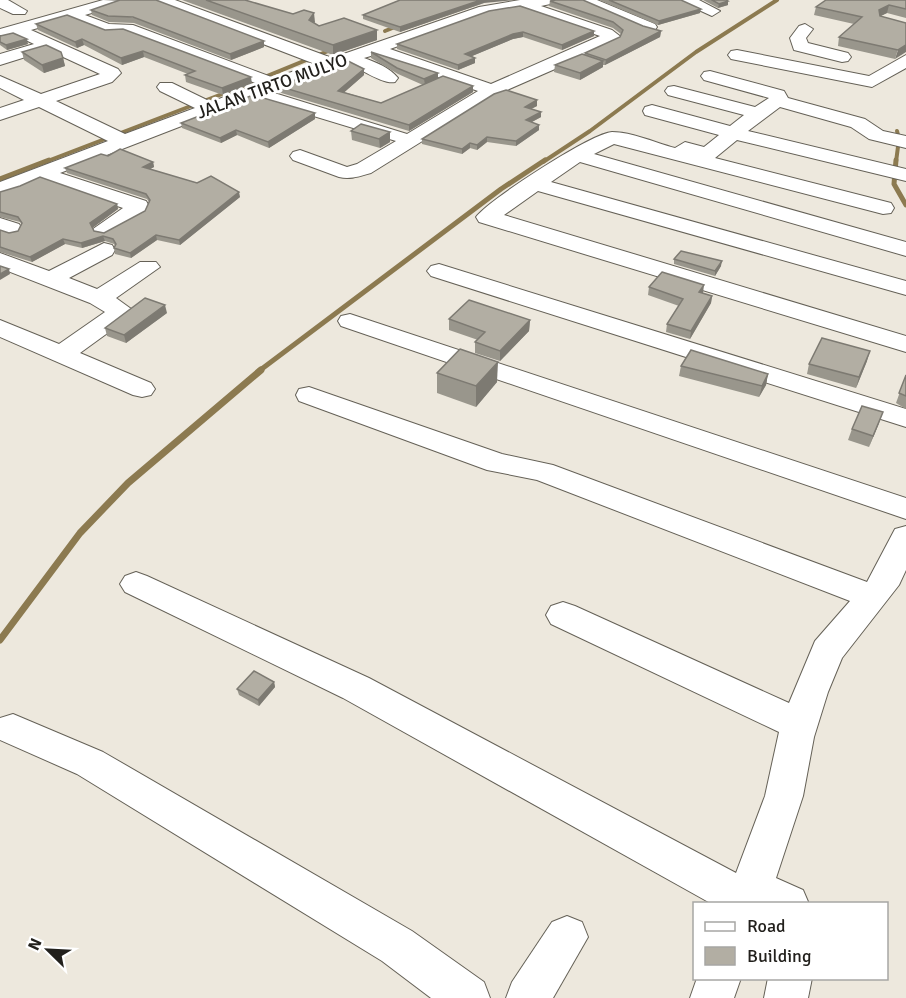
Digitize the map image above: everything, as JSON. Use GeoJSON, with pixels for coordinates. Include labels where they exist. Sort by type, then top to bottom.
{"type":"FeatureCollection","features":[{"type":"Feature","properties":{"kind":"street"},"geometry":{"type":"LineString","coordinates":[[161,0],[327,59],[377,69],[389,78]]}},
{"type":"Feature","properties":{"kind":"street","name":"JALAN TIRTO MULYO"},"geometry":{"type":"LineString","coordinates":[[259,89],[327,59],[377,41],[400,40],[485,10],[550,0]]}},
{"type":"Feature","properties":{"kind":"street"},"geometry":{"type":"LineString","coordinates":[[584,0],[649,27]]}},
{"type":"Feature","properties":{"kind":"street"},"geometry":{"type":"LineString","coordinates":[[685,0],[712,11]]}},
{"type":"Feature","properties":{"kind":"street"},"geometry":{"type":"LineString","coordinates":[[8,31],[71,7],[89,9],[117,1]]}},
{"type":"Feature","properties":{"kind":"street"},"geometry":{"type":"LineString","coordinates":[[300,156],[346,173],[355,172],[413,140],[492,90],[613,37],[519,4]]}},
{"type":"Feature","properties":{"kind":"street"},"geometry":{"type":"LineString","coordinates":[[1,10],[19,11],[39,6]]}},
{"type":"Feature","properties":{"kind":"street"},"geometry":{"type":"LineString","coordinates":[[71,7],[106,29],[127,28],[259,89],[413,140]]}},
{"type":"Feature","properties":{"kind":"street"},"geometry":{"type":"LineString","coordinates":[[805,29],[798,38],[800,46],[861,61],[902,67]]}},
{"type":"Feature","properties":{"kind":"street"},"geometry":{"type":"LineString","coordinates":[[0,114],[106,78],[112,73],[8,31]]}},
{"type":"Feature","properties":{"kind":"street"},"geometry":{"type":"LineString","coordinates":[[377,41],[492,90]]}},
{"type":"Feature","properties":{"kind":"street"},"geometry":{"type":"LineString","coordinates":[[0,60],[47,45]]}},
{"type":"Feature","properties":{"kind":"street"},"geometry":{"type":"LineString","coordinates":[[737,55],[866,82],[877,80],[902,67]]}},
{"type":"Feature","properties":{"kind":"street"},"geometry":{"type":"LineString","coordinates":[[624,131],[708,154],[758,113],[778,101],[780,96],[711,76]]}},
{"type":"Feature","properties":{"kind":"street"},"geometry":{"type":"LineString","coordinates":[[1,83],[116,138]]}},
{"type":"Feature","properties":{"kind":"street"},"geometry":{"type":"LineString","coordinates":[[166,87],[208,105],[259,89]]}},
{"type":"Feature","properties":{"kind":"street"},"geometry":{"type":"LineString","coordinates":[[674,91],[758,113]]}},
{"type":"Feature","properties":{"kind":"street"},"geometry":{"type":"LineString","coordinates":[[778,101],[858,123],[897,140]]}},
{"type":"Feature","properties":{"kind":"street","name":"JALAN TIRTO MULYO"},"geometry":{"type":"LineString","coordinates":[[0,189],[116,138],[208,105]]}},
{"type":"Feature","properties":{"kind":"street"},"geometry":{"type":"LineString","coordinates":[[652,111],[735,134],[906,175]]}},
{"type":"Feature","properties":{"kind":"street"},"geometry":{"type":"LineString","coordinates":[[883,208],[622,138],[607,138],[580,156],[567,161],[488,219],[906,344]]}},
{"type":"Feature","properties":{"kind":"street"},"geometry":{"type":"LineString","coordinates":[[580,156],[906,249]]}},
{"type":"Feature","properties":{"kind":"street"},"geometry":{"type":"LineString","coordinates":[[878,169],[865,180],[883,208],[906,236]]}},
{"type":"Feature","properties":{"kind":"street"},"geometry":{"type":"LineString","coordinates":[[40,173],[139,207],[104,239],[49,279]]}},
{"type":"Feature","properties":{"kind":"street"},"geometry":{"type":"LineString","coordinates":[[535,184],[906,288]]}},
{"type":"Feature","properties":{"kind":"street"},"geometry":{"type":"LineString","coordinates":[[0,260],[99,298],[122,311],[61,354]]}},
{"type":"Feature","properties":{"kind":"street"},"geometry":{"type":"LineString","coordinates":[[99,298],[148,267]]}},
{"type":"Feature","properties":{"kind":"street"},"geometry":{"type":"LineString","coordinates":[[0,282],[22,269]]}},
{"type":"Feature","properties":{"kind":"street"},"geometry":{"type":"LineString","coordinates":[[439,271],[906,418]]}},
{"type":"Feature","properties":{"kind":"street"},"geometry":{"type":"LineString","coordinates":[[350,321],[906,509]]}},
{"type":"Feature","properties":{"kind":"street"},"geometry":{"type":"LineString","coordinates":[[0,328],[142,389]]}},
{"type":"Feature","properties":{"kind":"street"},"geometry":{"type":"LineString","coordinates":[[309,395],[496,463],[543,472],[873,597]]}},
{"type":"Feature","properties":{"kind":"street"},"geometry":{"type":"LineString","coordinates":[[136,584],[356,688],[758,899],[810,692],[828,651],[883,585],[906,537]]}},
{"type":"Feature","properties":{"kind":"street"},"geometry":{"type":"LineString","coordinates":[[562,615],[800,725]]}},
{"type":"Feature","properties":{"kind":"street"},"geometry":{"type":"LineString","coordinates":[[13,729],[90,763],[231,846],[397,946],[468,998]]}},
{"type":"Feature","properties":{"kind":"street"},"geometry":{"type":"LineString","coordinates":[[528,998],[567,937]]}},
{"type":"Feature","properties":{"kind":"street"},"geometry":{"type":"LineString","coordinates":[[712,998],[718,980]]}},
{"type":"Feature","properties":{"kind":"street"},"geometry":{"type":"LineString","coordinates":[[786,998],[790,980]]}},
{"type":"Feature","properties":{"kind":"building"},"geometry":{"type":"Polygon","coordinates":[[[120,0],[156,0],[264,41],[230,54],[133,17],[108,16],[91,10],[120,0]]]}},
{"type":"Feature","properties":{"kind":"building"},"geometry":{"type":"Polygon","coordinates":[[[206,0],[245,0],[293,14],[304,10],[314,13],[309,20],[319,26],[344,18],[377,30],[333,45],[206,0]]]}},
{"type":"Feature","properties":{"kind":"building"},"geometry":{"type":"Polygon","coordinates":[[[400,0],[481,0],[400,27],[363,15],[400,0]]]}},
{"type":"Feature","properties":{"kind":"building"},"geometry":{"type":"Polygon","coordinates":[[[583,0],[643,26],[661,31],[606,60],[585,53],[620,37],[623,30],[613,22],[550,1],[583,0]]]}},
{"type":"Feature","properties":{"kind":"building"},"geometry":{"type":"Polygon","coordinates":[[[609,0],[681,0],[701,9],[659,21],[609,0]]]}},
{"type":"Feature","properties":{"kind":"building"},"geometry":{"type":"Polygon","coordinates":[[[712,0],[726,0],[728,1],[719,4],[712,0]]]}},
{"type":"Feature","properties":{"kind":"building"},"geometry":{"type":"Polygon","coordinates":[[[826,0],[906,0],[906,9],[889,5],[879,10],[880,16],[906,23],[906,45],[898,50],[839,37],[862,17],[816,7],[826,0]]]}},
{"type":"Feature","properties":{"kind":"building"},"geometry":{"type":"Polygon","coordinates":[[[520,6],[594,31],[562,45],[523,32],[513,34],[465,54],[475,58],[458,65],[397,44],[489,11],[520,6]]]}},
{"type":"Feature","properties":{"kind":"building"},"geometry":{"type":"Polygon","coordinates":[[[67,15],[105,30],[123,29],[251,77],[222,88],[185,75],[195,71],[143,51],[121,58],[82,39],[75,42],[36,24],[67,15]]]}},
{"type":"Feature","properties":{"kind":"building"},"geometry":{"type":"Polygon","coordinates":[[[13,33],[27,39],[6,45],[0,42],[0,36],[13,33]]]}},
{"type":"Feature","properties":{"kind":"building"},"geometry":{"type":"Polygon","coordinates":[[[46,45],[61,52],[63,58],[42,65],[22,52],[46,45]]]}},
{"type":"Feature","properties":{"kind":"building"},"geometry":{"type":"Polygon","coordinates":[[[371,52],[438,73],[424,79],[397,68],[371,52]]]}},
{"type":"Feature","properties":{"kind":"building"},"geometry":{"type":"Polygon","coordinates":[[[582,54],[603,61],[580,73],[555,65],[582,54]]]}},
{"type":"Feature","properties":{"kind":"building"},"geometry":{"type":"Polygon","coordinates":[[[348,61],[364,69],[338,91],[381,103],[443,76],[473,86],[409,125],[278,86],[348,61]]]}},
{"type":"Feature","properties":{"kind":"building"},"geometry":{"type":"Polygon","coordinates":[[[506,90],[537,100],[525,107],[541,112],[526,120],[539,125],[516,141],[487,137],[477,145],[470,143],[462,149],[422,139],[494,94],[506,90]]]}},
{"type":"Feature","properties":{"kind":"building"},"geometry":{"type":"Polygon","coordinates":[[[253,95],[315,113],[268,142],[236,130],[220,138],[181,123],[253,95]]]}},
{"type":"Feature","properties":{"kind":"building"},"geometry":{"type":"Polygon","coordinates":[[[361,124],[390,132],[379,139],[351,131],[361,124]]]}},
{"type":"Feature","properties":{"kind":"building"},"geometry":{"type":"Polygon","coordinates":[[[120,149],[153,162],[143,167],[197,183],[211,176],[239,192],[179,240],[156,235],[130,253],[114,248],[116,244],[113,239],[103,236],[81,243],[63,239],[30,257],[0,247],[0,230],[9,233],[18,231],[22,223],[18,217],[0,212],[0,192],[40,177],[117,204],[90,223],[94,231],[104,233],[145,211],[150,200],[146,194],[65,168],[101,154],[108,156],[120,149]]]}},
{"type":"Feature","properties":{"kind":"building"},"geometry":{"type":"Polygon","coordinates":[[[681,251],[722,261],[715,271],[674,259],[681,251]]]}},
{"type":"Feature","properties":{"kind":"building"},"geometry":{"type":"Polygon","coordinates":[[[0,266],[9,269],[0,274],[0,266]]]}},
{"type":"Feature","properties":{"kind":"building"},"geometry":{"type":"Polygon","coordinates":[[[662,272],[704,285],[699,292],[712,296],[691,331],[667,324],[683,299],[649,287],[662,272]]]}},
{"type":"Feature","properties":{"kind":"building"},"geometry":{"type":"Polygon","coordinates":[[[145,298],[165,305],[124,335],[105,328],[145,298]]]}},
{"type":"Feature","properties":{"kind":"building"},"geometry":{"type":"Polygon","coordinates":[[[469,300],[530,320],[500,351],[475,342],[485,332],[449,319],[469,300]]]}},
{"type":"Feature","properties":{"kind":"building"},"geometry":{"type":"Polygon","coordinates":[[[822,338],[870,351],[859,377],[809,364],[822,338]]]}},
{"type":"Feature","properties":{"kind":"building"},"geometry":{"type":"Polygon","coordinates":[[[460,349],[498,362],[476,386],[437,373],[460,349]]]}},
{"type":"Feature","properties":{"kind":"building"},"geometry":{"type":"Polygon","coordinates":[[[691,350],[768,374],[762,386],[681,366],[691,350]]]}},
{"type":"Feature","properties":{"kind":"building"},"geometry":{"type":"Polygon","coordinates":[[[906,375],[906,396],[899,393],[906,375]]]}},
{"type":"Feature","properties":{"kind":"building"},"geometry":{"type":"Polygon","coordinates":[[[862,406],[883,412],[873,436],[852,429],[862,406]]]}},
{"type":"Feature","properties":{"kind":"building"},"geometry":{"type":"Polygon","coordinates":[[[254,671],[274,682],[258,700],[237,689],[254,671]]]}},
{"type":"Feature","properties":{"kind":"waterway"},"geometry":{"type":"LineString","coordinates":[[543,162],[590,131],[696,52],[777,0]]}},
{"type":"Feature","properties":{"kind":"waterway"},"geometry":{"type":"LineString","coordinates":[[385,31],[400,25]]}},
{"type":"Feature","properties":{"kind":"waterway"},"geometry":{"type":"LineString","coordinates":[[243,86],[333,49]]}},
{"type":"Feature","properties":{"kind":"waterway"},"geometry":{"type":"LineString","coordinates":[[45,162],[230,91]]}},
{"type":"Feature","properties":{"kind":"waterway"},"geometry":{"type":"LineString","coordinates":[[896,162],[899,139],[897,131]]}},
{"type":"Feature","properties":{"kind":"waterway"},"geometry":{"type":"LineString","coordinates":[[0,179],[49,160]]}},
{"type":"Feature","properties":{"kind":"waterway"},"geometry":{"type":"LineString","coordinates":[[259,371],[501,189],[545,160]]}},
{"type":"Feature","properties":{"kind":"waterway"},"geometry":{"type":"LineString","coordinates":[[896,160],[894,184],[906,205]]}},
{"type":"Feature","properties":{"kind":"waterway"},"geometry":{"type":"LineString","coordinates":[[0,640],[80,533],[128,483],[261,370]]}}]}
